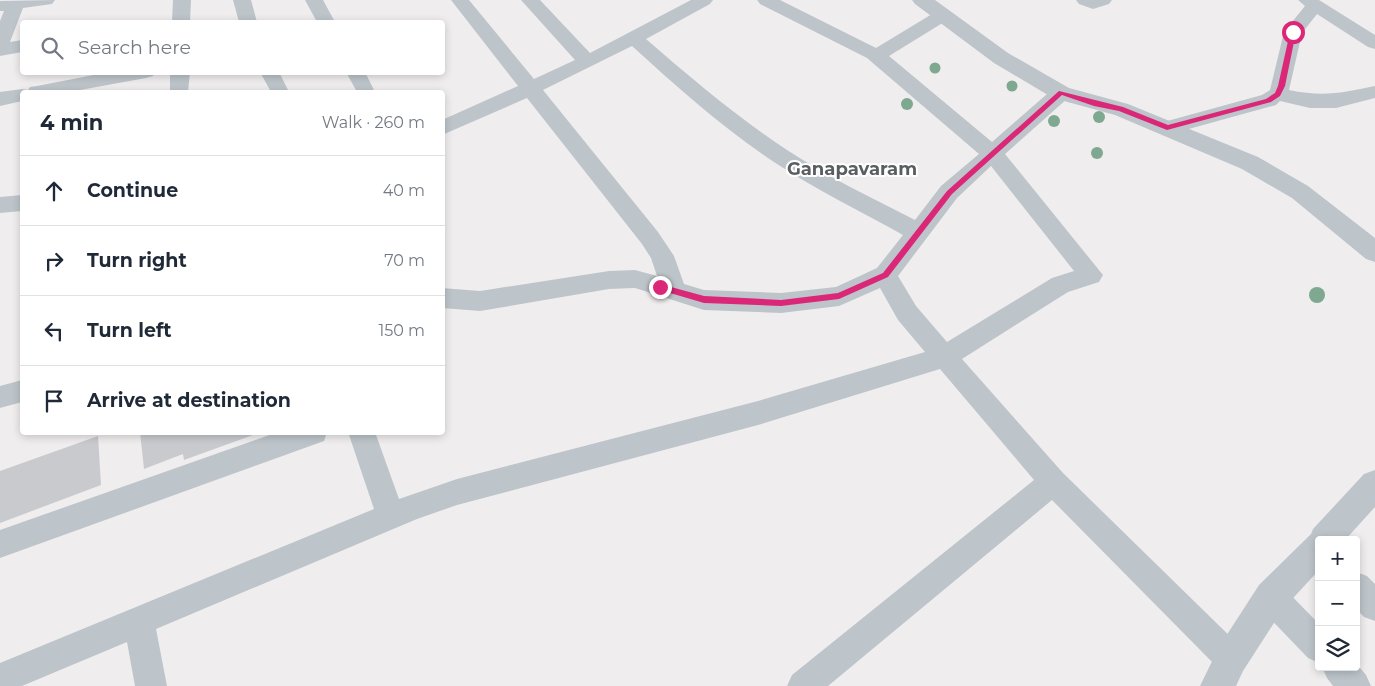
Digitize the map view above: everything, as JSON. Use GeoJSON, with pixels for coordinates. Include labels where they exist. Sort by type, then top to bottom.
{"type":"FeatureCollection","features":[{"type":"Feature","properties":{"kind":"street"},"geometry":{"type":"LineString","coordinates":[[0,44],[8,5],[46,0]]}},
{"type":"Feature","properties":{"kind":"street"},"geometry":{"type":"LineString","coordinates":[[181,20],[182,0]]}},
{"type":"Feature","properties":{"kind":"street"},"geometry":{"type":"LineString","coordinates":[[242,0],[247,20]]}},
{"type":"Feature","properties":{"kind":"street"},"geometry":{"type":"LineString","coordinates":[[314,0],[325,20]]}},
{"type":"Feature","properties":{"kind":"street"},"geometry":{"type":"LineString","coordinates":[[460,0],[650,238],[662,256],[674,291]]}},
{"type":"Feature","properties":{"kind":"street"},"geometry":{"type":"LineString","coordinates":[[530,0],[588,62]]}},
{"type":"Feature","properties":{"kind":"street"},"geometry":{"type":"LineString","coordinates":[[445,127],[530,90],[588,62],[635,39],[704,0]]}},
{"type":"Feature","properties":{"kind":"street"},"geometry":{"type":"LineString","coordinates":[[0,679],[390,516],[457,492],[758,413],[946,356],[1060,285],[1092,275],[993,154],[874,54],[766,0]]}},
{"type":"Feature","properties":{"kind":"street"},"geometry":{"type":"LineString","coordinates":[[924,0],[1001,58],[1061,93],[1120,109],[1250,163],[1300,192],[1375,252]]}},
{"type":"Feature","properties":{"kind":"street"},"geometry":{"type":"LineString","coordinates":[[1085,0],[1093,4],[1103,0]]}},
{"type":"Feature","properties":{"kind":"street"},"geometry":{"type":"LineString","coordinates":[[1167,128],[1268,100],[1277,94],[1281,86],[1293,32],[1311,3],[1375,43]]}},
{"type":"Feature","properties":{"kind":"street"},"geometry":{"type":"LineString","coordinates":[[874,54],[881,53],[943,15]]}},
{"type":"Feature","properties":{"kind":"street"},"geometry":{"type":"LineString","coordinates":[[635,39],[709,102],[763,144],[814,175],[918,232]]}},
{"type":"Feature","properties":{"kind":"street"},"geometry":{"type":"LineString","coordinates":[[0,50],[20,46]]}},
{"type":"Feature","properties":{"kind":"street"},"geometry":{"type":"LineString","coordinates":[[48,90],[130,75]]}},
{"type":"Feature","properties":{"kind":"street"},"geometry":{"type":"LineString","coordinates":[[179,90],[180,75]]}},
{"type":"Feature","properties":{"kind":"street"},"geometry":{"type":"LineString","coordinates":[[271,75],[279,90]]}},
{"type":"Feature","properties":{"kind":"street"},"geometry":{"type":"LineString","coordinates":[[357,75],[365,90]]}},
{"type":"Feature","properties":{"kind":"street"},"geometry":{"type":"LineString","coordinates":[[1277,94],[1310,101],[1336,101],[1375,92]]}},
{"type":"Feature","properties":{"kind":"street"},"geometry":{"type":"LineString","coordinates":[[445,298],[480,301],[609,280],[635,279],[704,300],[781,303],[839,296],[885,275],[949,192],[1061,93]]}},
{"type":"Feature","properties":{"kind":"street"},"geometry":{"type":"LineString","coordinates":[[0,99],[20,95]]}},
{"type":"Feature","properties":{"kind":"street"},"geometry":{"type":"LineString","coordinates":[[0,205],[20,202]]}},
{"type":"Feature","properties":{"kind":"street"},"geometry":{"type":"LineString","coordinates":[[885,275],[908,313],[1053,482],[1224,673],[1271,597],[1315,551]]}},
{"type":"Feature","properties":{"kind":"street"},"geometry":{"type":"LineString","coordinates":[[0,397],[20,391]]}},
{"type":"Feature","properties":{"kind":"street"},"geometry":{"type":"LineString","coordinates":[[0,544],[306,435]]}},
{"type":"Feature","properties":{"kind":"street"},"geometry":{"type":"LineString","coordinates":[[362,435],[390,516]]}},
{"type":"Feature","properties":{"kind":"street"},"geometry":{"type":"LineString","coordinates":[[802,686],[1053,482]]}},
{"type":"Feature","properties":{"kind":"street"},"geometry":{"type":"LineString","coordinates":[[1329,536],[1375,484]]}},
{"type":"Feature","properties":{"kind":"street"},"geometry":{"type":"LineString","coordinates":[[1360,592],[1375,606]]}},
{"type":"Feature","properties":{"kind":"street"},"geometry":{"type":"LineString","coordinates":[[1271,597],[1315,644]]}},
{"type":"Feature","properties":{"kind":"street"},"geometry":{"type":"LineString","coordinates":[[139,622],[151,686]]}},
{"type":"Feature","properties":{"kind":"street"},"geometry":{"type":"LineString","coordinates":[[1342,671],[1356,686]]}},
{"type":"Feature","properties":{"kind":"building"},"geometry":{"type":"Polygon","coordinates":[[[140,435],[253,435],[184,460],[183,454],[144,469],[140,435]]]}},
{"type":"Feature","properties":{"kind":"building"},"geometry":{"type":"Polygon","coordinates":[[[98,436],[101,485],[0,523],[0,471],[98,436]]]}},
{"type":"Feature","properties":{"kind":"district","name":"Ganapavaram"},"geometry":{"type":"Point","coordinates":[852,169]}},
{"type":"Feature","properties":{"kind":"route"},"geometry":{"type":"LineString","coordinates":[[660,287],[704,300],[781,303],[839,296],[885,275],[949,192],[1061,93],[1120,109],[1167,128],[1268,100],[1277,94],[1281,86],[1293,32]]}}]}
